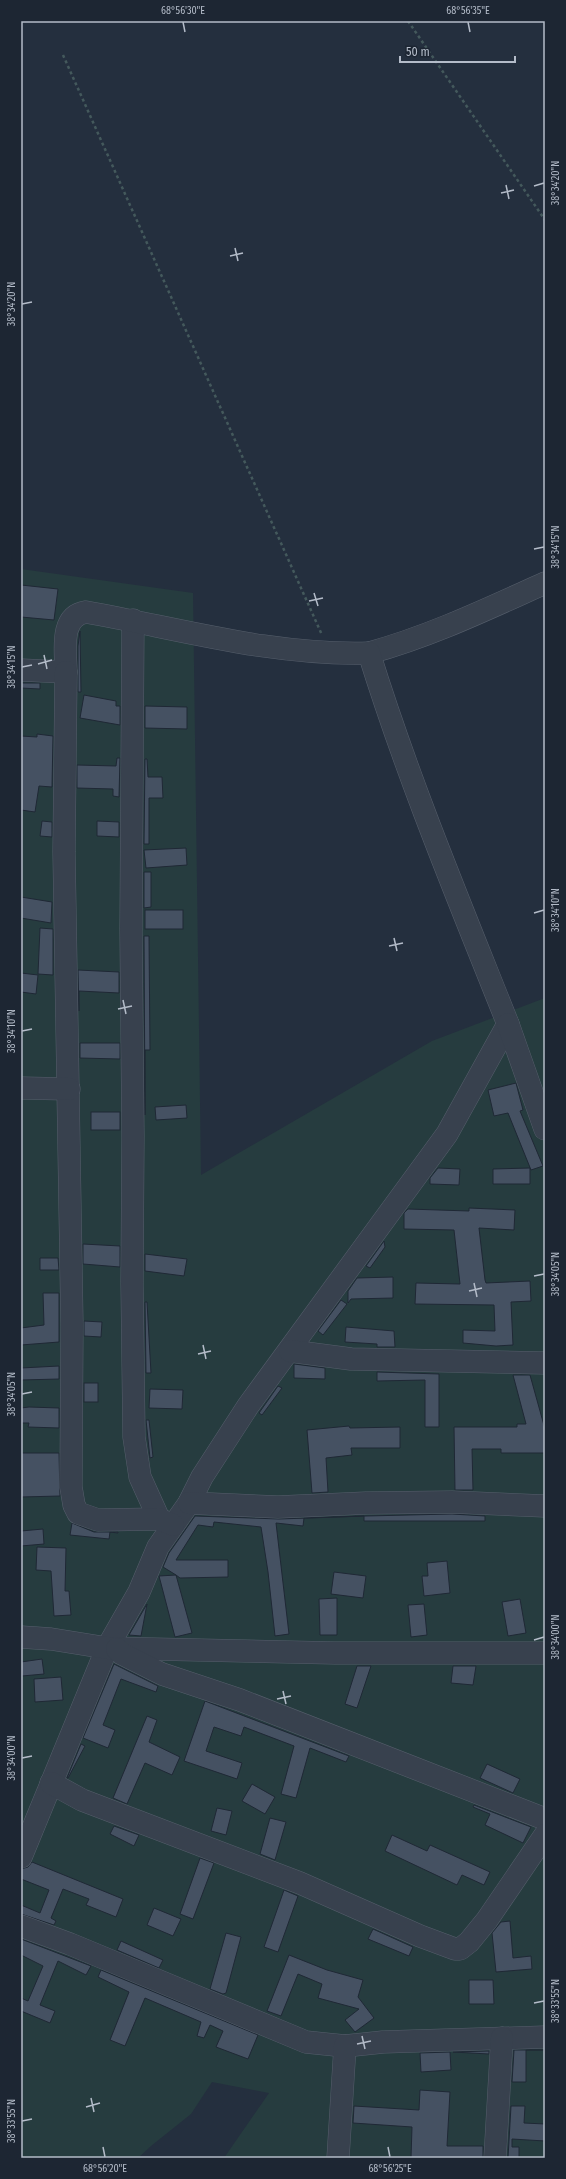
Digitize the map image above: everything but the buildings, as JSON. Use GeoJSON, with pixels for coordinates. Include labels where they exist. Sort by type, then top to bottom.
{"type":"FeatureCollection","features":[{"type":"Feature","properties":{"kind":"street"},"geometry":{"type":"LineString","coordinates":[[166,1522],[98,1520],[78,1513],[74,1505],[71,1487],[70,1437],[72,1325],[64,852],[67,626],[74,616],[86,612],[133,620],[263,647],[331,654],[369,653],[407,642],[433,632],[545,583]]}},
{"type":"Feature","properties":{"kind":"street"},"geometry":{"type":"LineString","coordinates":[[133,620],[130,930],[134,1136],[132,1283],[134,1437],[140,1477],[166,1522]]}},
{"type":"Feature","properties":{"kind":"street"},"geometry":{"type":"LineString","coordinates":[[369,653],[387,711],[452,884],[508,1024],[545,1129]]}},
{"type":"Feature","properties":{"kind":"street"},"geometry":{"type":"LineString","coordinates":[[21,670],[66,672]]}},
{"type":"Feature","properties":{"kind":"street"},"geometry":{"type":"LineString","coordinates":[[21,1858],[51,1783],[139,1592],[158,1547],[166,1522],[189,1503],[202,1477],[230,1434],[447,1134],[508,1024]]}},
{"type":"Feature","properties":{"kind":"street"},"geometry":{"type":"LineString","coordinates":[[21,1088],[69,1090]]}},
{"type":"Feature","properties":{"kind":"street"},"geometry":{"type":"LineString","coordinates":[[290,1351],[351,1359],[545,1363]]}},
{"type":"Feature","properties":{"kind":"street"},"geometry":{"type":"LineString","coordinates":[[189,1503],[278,1507],[444,1502],[545,1506]]}},
{"type":"Feature","properties":{"kind":"street"},"geometry":{"type":"LineString","coordinates":[[21,1637],[51,1639],[112,1648],[342,1653],[545,1653]]}},
{"type":"Feature","properties":{"kind":"street"},"geometry":{"type":"LineString","coordinates":[[112,1648],[162,1674],[240,1700],[545,1819]]}},
{"type":"Feature","properties":{"kind":"street"},"geometry":{"type":"LineString","coordinates":[[51,1783],[82,1800],[300,1883],[420,1936],[455,1949],[465,1946],[478,1931],[545,1835]]}},
{"type":"Feature","properties":{"kind":"street"},"geometry":{"type":"LineString","coordinates":[[21,1926],[70,1944],[306,2042],[345,2046],[384,2042],[545,2037]]}},
{"type":"Feature","properties":{"kind":"street"},"geometry":{"type":"LineString","coordinates":[[495,2158],[502,2038]]}},
{"type":"Feature","properties":{"kind":"street"},"geometry":{"type":"LineString","coordinates":[[338,2158],[345,2046]]}},
{"type":"Feature","properties":{"kind":"path"},"geometry":{"type":"LineString","coordinates":[[408,21],[545,220]]}},
{"type":"Feature","properties":{"kind":"path"},"geometry":{"type":"LineString","coordinates":[[63,55],[331,654]]}},
{"type":"Feature","properties":{"kind":"green space"},"geometry":{"type":"Polygon","coordinates":[[[21,569],[193,593],[201,1175],[432,1041],[545,998],[545,2158],[224,2158],[269,2093],[212,2082],[191,2114],[138,2158],[21,2158],[21,569]]]}}]}
